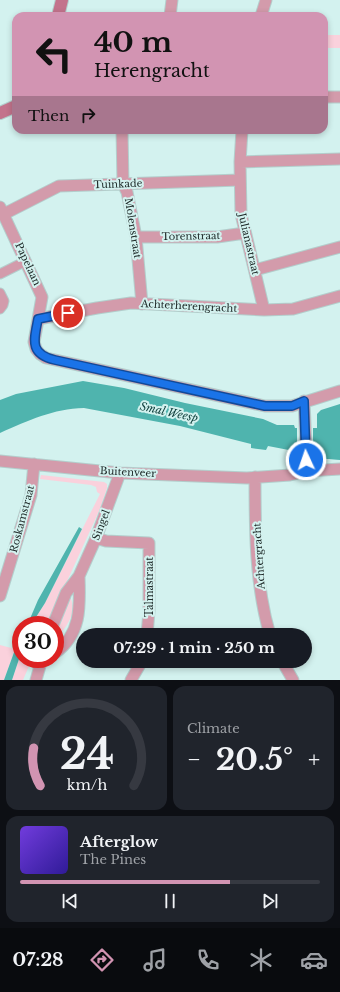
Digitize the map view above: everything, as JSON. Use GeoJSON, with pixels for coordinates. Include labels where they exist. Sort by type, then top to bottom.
{"type":"FeatureCollection","features":[{"type":"Feature","properties":{"kind":"main road"},"geometry":{"type":"LineString","coordinates":[[59,12],[62,0]]}},
{"type":"Feature","properties":{"kind":"main road"},"geometry":{"type":"LineString","coordinates":[[0,113],[12,108]]}},
{"type":"Feature","properties":{"kind":"street"},"geometry":{"type":"LineString","coordinates":[[170,12],[172,0]]}},
{"type":"Feature","properties":{"kind":"street"},"geometry":{"type":"LineString","coordinates":[[263,12],[266,0]]}},
{"type":"Feature","properties":{"kind":"street"},"geometry":{"type":"LineString","coordinates":[[328,97],[340,97]]}},
{"type":"Feature","properties":{"kind":"street","name":"Molenstraat"},"geometry":{"type":"LineString","coordinates":[[122,134],[123,184],[127,192],[136,237],[142,304]]}},
{"type":"Feature","properties":{"kind":"street","name":"Julianastraat"},"geometry":{"type":"LineString","coordinates":[[242,134],[240,162],[241,214],[264,310]]}},
{"type":"Feature","properties":{"kind":"street"},"geometry":{"type":"LineString","coordinates":[[240,162],[340,160]]}},
{"type":"Feature","properties":{"kind":"street","name":"Tuinkade"},"geometry":{"type":"LineString","coordinates":[[2,211],[59,186],[240,180]]}},
{"type":"Feature","properties":{"kind":"street","name":"Papelaan"},"geometry":{"type":"LineString","coordinates":[[2,211],[42,297],[34,342],[36,349],[46,358],[265,406],[292,406],[304,401]]}},
{"type":"Feature","properties":{"kind":"street","name":"Torenstraat"},"geometry":{"type":"LineString","coordinates":[[136,237],[217,237],[245,233]]}},
{"type":"Feature","properties":{"kind":"street"},"geometry":{"type":"LineString","coordinates":[[255,270],[340,247]]}},
{"type":"Feature","properties":{"kind":"street"},"geometry":{"type":"LineString","coordinates":[[0,274],[26,261]]}},
{"type":"Feature","properties":{"kind":"street"},"geometry":{"type":"LineString","coordinates":[[0,293],[4,301],[4,305],[0,309]]}},
{"type":"Feature","properties":{"kind":"street","name":"Achterherengracht"},"geometry":{"type":"LineString","coordinates":[[38,319],[131,303],[264,310],[293,309],[340,296]]}},
{"type":"Feature","properties":{"kind":"street"},"geometry":{"type":"LineString","coordinates":[[307,470],[304,401],[340,391]]}},
{"type":"Feature","properties":{"kind":"street","name":"Buitenveer"},"geometry":{"type":"LineString","coordinates":[[0,461],[120,473],[255,477],[290,475],[307,470],[340,468]]}},
{"type":"Feature","properties":{"kind":"street","name":"Roskamstraat"},"geometry":{"type":"LineString","coordinates":[[0,596],[31,495],[34,464]]}},
{"type":"Feature","properties":{"kind":"street","name":"Singel"},"geometry":{"type":"LineString","coordinates":[[57,616],[66,593],[79,576],[96,538],[120,473]]}},
{"type":"Feature","properties":{"kind":"street","name":"Achtergracht"},"geometry":{"type":"LineString","coordinates":[[255,477],[258,569],[268,628]]}},
{"type":"Feature","properties":{"kind":"street","name":"Talmastraat"},"geometry":{"type":"LineString","coordinates":[[96,538],[106,541],[149,543],[150,611],[148,628]]}},
{"type":"Feature","properties":{"kind":"street","name":"Singel"},"geometry":{"type":"LineString","coordinates":[[64,645],[74,630],[80,609],[79,576]]}},
{"type":"Feature","properties":{"kind":"street"},"geometry":{"type":"LineString","coordinates":[[36,680],[40,668]]}},
{"type":"Feature","properties":{"kind":"street"},"geometry":{"type":"LineString","coordinates":[[131,680],[138,668]]}},
{"type":"Feature","properties":{"kind":"street"},"geometry":{"type":"LineString","coordinates":[[286,668],[293,680]]}},
{"type":"Feature","properties":{"kind":"shaded area"},"geometry":{"type":"Polygon","coordinates":[[[328,35],[340,35],[340,48],[328,48],[328,35]]]}},
{"type":"Feature","properties":{"kind":"shaded area"},"geometry":{"type":"Polygon","coordinates":[[[41,475],[104,482],[107,484],[100,509],[51,616],[37,616],[45,603],[100,494],[97,492],[96,487],[91,485],[40,479],[41,475]]]}},
{"type":"Feature","properties":{"kind":"shaded area"},"geometry":{"type":"Polygon","coordinates":[[[70,594],[73,610],[64,629],[64,616],[61,616],[70,594]]]}},
{"type":"Feature","properties":{"kind":"shaded area"},"geometry":{"type":"Polygon","coordinates":[[[0,645],[12,648],[12,657],[4,680],[0,680],[0,645]]]}},
{"type":"Feature","properties":{"kind":"shaded area"},"geometry":{"type":"Polygon","coordinates":[[[16,668],[28,668],[23,680],[12,680],[16,668]]]}},
{"type":"Feature","properties":{"kind":"water","name":"Smal Weesp"},"geometry":{"type":"Polygon","coordinates":[[[83,381],[124,388],[185,403],[263,419],[277,425],[294,425],[295,428],[317,428],[317,414],[321,410],[340,404],[340,460],[325,459],[318,456],[315,448],[315,442],[294,443],[294,451],[268,446],[266,450],[251,448],[251,444],[180,426],[84,408],[62,410],[51,413],[0,433],[0,400],[16,394],[83,381]]]}},
{"type":"Feature","properties":{"kind":"water"},"geometry":{"type":"Polygon","coordinates":[[[79,527],[82,529],[45,603],[37,616],[31,616],[38,600],[79,527]]]}},
{"type":"Feature","properties":{"kind":"water"},"geometry":{"type":"Polygon","coordinates":[[[12,658],[12,668],[16,668],[12,680],[4,680],[12,658]]]}},
{"type":"Feature","properties":{"kind":"pier"},"geometry":{"type":"Polygon","coordinates":[[[297,427],[313,427],[313,442],[315,442],[315,450],[313,450],[313,444],[296,444],[295,450],[294,443],[297,442],[297,427]]]}},
{"type":"Feature","properties":{"kind":"route"},"geometry":{"type":"LineString","coordinates":[[68,313],[38,319],[34,342],[36,349],[46,358],[265,406],[292,406],[304,401],[306,460]]}}]}
